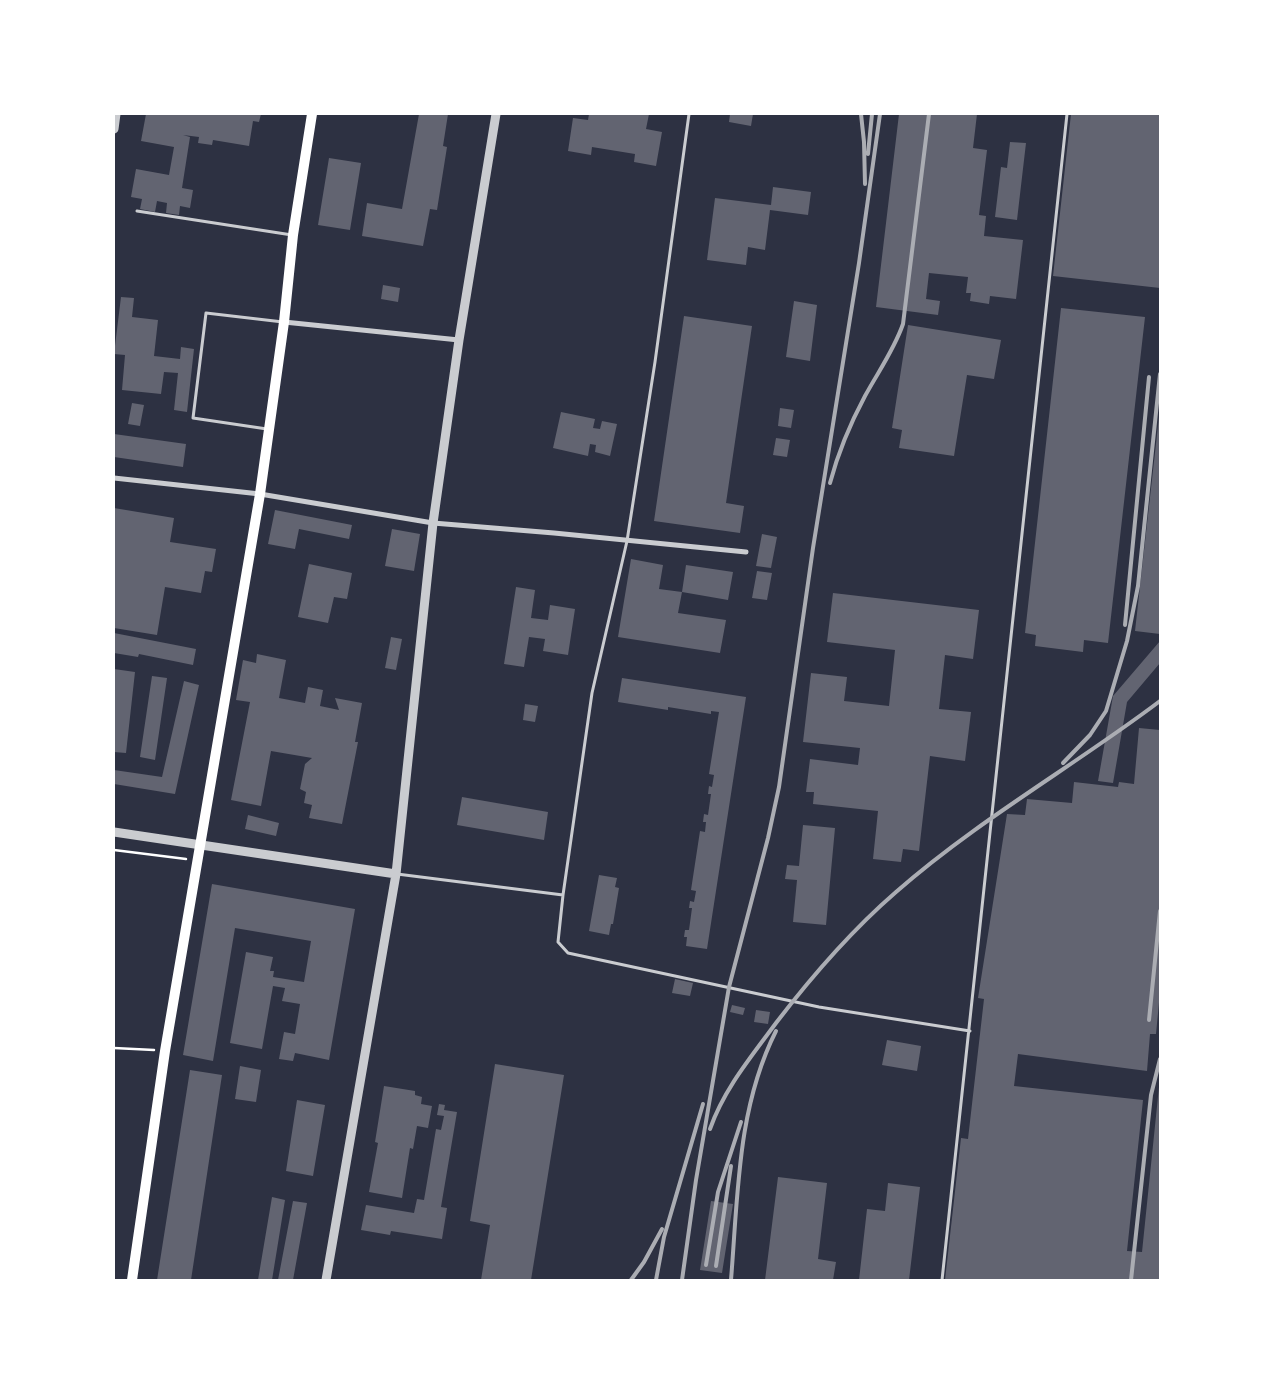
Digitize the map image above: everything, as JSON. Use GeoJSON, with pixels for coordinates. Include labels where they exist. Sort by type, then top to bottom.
{"type":"FeatureCollection","features":[{"type":"Feature","properties":{"kind":"main road"},"geometry":{"type":"LineString","coordinates":[[132,1280],[165,1051],[260,494],[284,322],[293,235],[312,114]]}},
{"type":"Feature","properties":{"kind":"street"},"geometry":{"type":"LineString","coordinates":[[114,130],[116,114]]}},
{"type":"Feature","properties":{"kind":"street"},"geometry":{"type":"LineString","coordinates":[[326,1280],[396,874],[433,523],[459,340],[496,114]]}},
{"type":"Feature","properties":{"kind":"street"},"geometry":{"type":"LineString","coordinates":[[284,322],[459,340]]}},
{"type":"Feature","properties":{"kind":"street"},"geometry":{"type":"LineString","coordinates":[[114,478],[260,494],[433,523],[746,552]]}},
{"type":"Feature","properties":{"kind":"street"},"geometry":{"type":"LineString","coordinates":[[114,832],[396,874]]}},
{"type":"Feature","properties":{"kind":"lane"},"geometry":{"type":"LineString","coordinates":[[689,114],[655,362],[627,541],[592,693],[558,942],[568,953],[819,1007],[970,1031]]}},
{"type":"Feature","properties":{"kind":"lane"},"geometry":{"type":"LineString","coordinates":[[942,1280],[1067,114]]}},
{"type":"Feature","properties":{"kind":"lane"},"geometry":{"type":"LineString","coordinates":[[137,211],[293,235]]}},
{"type":"Feature","properties":{"kind":"lane"},"geometry":{"type":"LineString","coordinates":[[270,429],[192,418],[206,313],[284,322]]}},
{"type":"Feature","properties":{"kind":"lane"},"geometry":{"type":"LineString","coordinates":[[396,874],[563,895]]}},
{"type":"Feature","properties":{"kind":"path"},"geometry":{"type":"LineString","coordinates":[[114,850],[197,861]]}},
{"type":"Feature","properties":{"kind":"path"},"geometry":{"type":"LineString","coordinates":[[114,1048],[165,1051]]}},
{"type":"Feature","properties":{"kind":"building"},"geometry":{"type":"Polygon","coordinates":[[[146,114],[261,114],[259,122],[253,121],[249,146],[213,140],[212,145],[198,143],[199,137],[183,135],[190,137],[182,188],[193,190],[190,208],[180,206],[179,215],[166,213],[167,203],[157,201],[155,212],[140,209],[142,199],[131,197],[136,169],[169,175],[174,147],[141,141],[146,114]]]}},
{"type":"Feature","properties":{"kind":"building"},"geometry":{"type":"Polygon","coordinates":[[[419,114],[448,114],[443,146],[447,147],[437,210],[430,209],[423,246],[362,236],[367,203],[402,209],[419,114]]]}},
{"type":"Feature","properties":{"kind":"building"},"geometry":{"type":"Polygon","coordinates":[[[589,114],[649,114],[646,129],[662,132],[656,166],[634,162],[635,154],[592,147],[591,155],[568,151],[573,118],[588,120],[589,114]]]}},
{"type":"Feature","properties":{"kind":"building"},"geometry":{"type":"Polygon","coordinates":[[[730,114],[753,114],[751,126],[729,122],[730,114]]]}},
{"type":"Feature","properties":{"kind":"building"},"geometry":{"type":"Polygon","coordinates":[[[899,114],[977,114],[973,148],[987,150],[979,215],[986,216],[984,236],[1023,240],[1016,299],[990,296],[989,304],[970,301],[971,293],[966,293],[968,277],[929,273],[926,299],[940,301],[938,315],[876,307],[899,114]]]}},
{"type":"Feature","properties":{"kind":"building"},"geometry":{"type":"Polygon","coordinates":[[[1071,114],[1160,114],[1160,288],[1053,276],[1071,114]]]}},
{"type":"Feature","properties":{"kind":"building"},"geometry":{"type":"Polygon","coordinates":[[[1010,142],[1026,143],[1017,220],[995,217],[1001,167],[1007,168],[1010,142]]]}},
{"type":"Feature","properties":{"kind":"building"},"geometry":{"type":"Polygon","coordinates":[[[329,158],[361,163],[350,230],[318,225],[329,158]]]}},
{"type":"Feature","properties":{"kind":"building"},"geometry":{"type":"Polygon","coordinates":[[[773,187],[811,192],[808,215],[770,210],[765,250],[748,247],[746,265],[707,260],[715,198],[771,205],[773,187]]]}},
{"type":"Feature","properties":{"kind":"building"},"geometry":{"type":"Polygon","coordinates":[[[383,285],[400,288],[398,302],[381,299],[383,285]]]}},
{"type":"Feature","properties":{"kind":"building"},"geometry":{"type":"Polygon","coordinates":[[[121,297],[134,298],[132,317],[158,320],[154,356],[180,359],[181,347],[194,349],[187,412],[174,410],[178,373],[164,372],[161,394],[122,390],[125,355],[114,354],[121,297]]]}},
{"type":"Feature","properties":{"kind":"building"},"geometry":{"type":"Polygon","coordinates":[[[794,301],[817,305],[810,361],[786,357],[794,301]]]}},
{"type":"Feature","properties":{"kind":"building"},"geometry":{"type":"Polygon","coordinates":[[[1061,308],[1145,317],[1108,643],[1084,640],[1083,652],[1035,646],[1036,635],[1025,633],[1061,308]]]}},
{"type":"Feature","properties":{"kind":"building"},"geometry":{"type":"Polygon","coordinates":[[[684,316],[752,326],[726,503],[744,506],[740,533],[654,521],[684,316]]]}},
{"type":"Feature","properties":{"kind":"building"},"geometry":{"type":"Polygon","coordinates":[[[908,325],[1001,340],[994,379],[967,375],[954,456],[899,448],[902,430],[892,428],[908,325]]]}},
{"type":"Feature","properties":{"kind":"building"},"geometry":{"type":"Polygon","coordinates":[[[132,403],[144,405],[140,426],[128,424],[132,403]]]}},
{"type":"Feature","properties":{"kind":"building"},"geometry":{"type":"Polygon","coordinates":[[[780,408],[794,410],[791,428],[778,426],[780,408]]]}},
{"type":"Feature","properties":{"kind":"building"},"geometry":{"type":"Polygon","coordinates":[[[561,412],[595,419],[593,428],[600,429],[602,421],[617,424],[610,456],[595,452],[596,445],[590,444],[588,456],[553,448],[561,412]]]}},
{"type":"Feature","properties":{"kind":"building"},"geometry":{"type":"Polygon","coordinates":[[[1160,418],[1160,634],[1135,631],[1160,418]]]}},
{"type":"Feature","properties":{"kind":"building"},"geometry":{"type":"Polygon","coordinates":[[[114,434],[186,444],[183,467],[114,457],[114,434]]]}},
{"type":"Feature","properties":{"kind":"building"},"geometry":{"type":"Polygon","coordinates":[[[776,438],[790,440],[787,457],[773,455],[776,438]]]}},
{"type":"Feature","properties":{"kind":"building"},"geometry":{"type":"Polygon","coordinates":[[[114,508],[174,518],[170,542],[216,549],[212,572],[205,571],[201,593],[165,587],[157,635],[114,628],[114,508]]]}},
{"type":"Feature","properties":{"kind":"building"},"geometry":{"type":"Polygon","coordinates":[[[275,510],[352,525],[349,539],[299,529],[295,549],[268,544],[275,510]]]}},
{"type":"Feature","properties":{"kind":"building"},"geometry":{"type":"Polygon","coordinates":[[[392,529],[420,534],[414,571],[385,566],[392,529]]]}},
{"type":"Feature","properties":{"kind":"building"},"geometry":{"type":"Polygon","coordinates":[[[762,534],[777,537],[771,568],[756,566],[762,534]]]}},
{"type":"Feature","properties":{"kind":"building"},"geometry":{"type":"Polygon","coordinates":[[[631,559],[663,565],[659,589],[682,592],[678,613],[726,620],[720,653],[618,637],[631,559]]]}},
{"type":"Feature","properties":{"kind":"building"},"geometry":{"type":"Polygon","coordinates":[[[309,564],[352,573],[347,599],[334,597],[328,623],[298,617],[309,564]]]}},
{"type":"Feature","properties":{"kind":"building"},"geometry":{"type":"Polygon","coordinates":[[[686,565],[733,572],[728,600],[682,592],[686,565]]]}},
{"type":"Feature","properties":{"kind":"building"},"geometry":{"type":"Polygon","coordinates":[[[757,571],[772,573],[767,600],[752,598],[757,571]]]}},
{"type":"Feature","properties":{"kind":"building"},"geometry":{"type":"Polygon","coordinates":[[[516,587],[535,590],[531,618],[548,620],[550,605],[575,609],[568,655],[543,651],[545,639],[529,637],[524,667],[504,664],[516,587]]]}},
{"type":"Feature","properties":{"kind":"building"},"geometry":{"type":"Polygon","coordinates":[[[833,593],[979,610],[973,659],[945,655],[939,709],[971,712],[965,761],[930,756],[919,851],[903,849],[901,862],[873,859],[878,811],[813,804],[814,792],[806,792],[810,759],[858,765],[860,748],[803,742],[811,673],[847,677],[844,701],[889,706],[895,650],[827,642],[833,593]]]}},
{"type":"Feature","properties":{"kind":"building"},"geometry":{"type":"Polygon","coordinates":[[[114,633],[196,649],[193,665],[139,654],[138,657],[114,653],[114,633]]]}},
{"type":"Feature","properties":{"kind":"building"},"geometry":{"type":"Polygon","coordinates":[[[391,637],[402,639],[396,670],[385,668],[391,637]]]}},
{"type":"Feature","properties":{"kind":"building"},"geometry":{"type":"Polygon","coordinates":[[[1160,641],[1160,663],[1127,702],[1113,783],[1098,781],[1113,696],[1160,641]]]}},
{"type":"Feature","properties":{"kind":"building"},"geometry":{"type":"Polygon","coordinates":[[[257,654],[286,660],[279,698],[305,703],[308,687],[323,690],[320,706],[339,710],[335,698],[362,703],[355,742],[358,742],[342,824],[309,818],[312,805],[304,803],[306,792],[300,789],[305,764],[312,758],[271,751],[261,806],[231,800],[250,702],[236,700],[243,660],[256,663],[257,654]]]}},
{"type":"Feature","properties":{"kind":"building"},"geometry":{"type":"Polygon","coordinates":[[[114,669],[135,672],[126,753],[114,752],[114,669]]]}},
{"type":"Feature","properties":{"kind":"building"},"geometry":{"type":"Polygon","coordinates":[[[152,676],[167,678],[155,760],[140,757],[152,676]]]}},
{"type":"Feature","properties":{"kind":"building"},"geometry":{"type":"Polygon","coordinates":[[[622,678],[746,697],[707,949],[686,946],[687,937],[684,937],[685,930],[689,930],[692,908],[689,908],[690,901],[694,902],[696,891],[691,890],[700,831],[705,832],[706,822],[703,822],[704,814],[708,815],[711,794],[708,794],[709,786],[712,787],[714,775],[709,774],[719,712],[711,711],[711,714],[668,707],[668,710],[618,702],[622,678]]]}},
{"type":"Feature","properties":{"kind":"building"},"geometry":{"type":"Polygon","coordinates":[[[184,681],[199,685],[175,794],[114,784],[114,770],[162,777],[184,681]]]}},
{"type":"Feature","properties":{"kind":"building"},"geometry":{"type":"Polygon","coordinates":[[[525,704],[538,706],[535,722],[523,720],[525,704]]]}},
{"type":"Feature","properties":{"kind":"building"},"geometry":{"type":"Polygon","coordinates":[[[1139,728],[1160,730],[1160,992],[1156,1034],[1150,1034],[1147,1071],[1018,1054],[1014,1086],[1143,1100],[1127,1251],[1142,1252],[1160,1087],[1160,1280],[945,1280],[961,1138],[968,1139],[984,999],[978,998],[1007,814],[1025,815],[1027,799],[1072,803],[1074,782],[1118,787],[1119,782],[1134,784],[1139,728]]]}},
{"type":"Feature","properties":{"kind":"building"},"geometry":{"type":"Polygon","coordinates":[[[462,797],[548,812],[544,840],[457,825],[462,797]]]}},
{"type":"Feature","properties":{"kind":"building"},"geometry":{"type":"Polygon","coordinates":[[[248,815],[279,823],[276,836],[245,829],[248,815]]]}},
{"type":"Feature","properties":{"kind":"building"},"geometry":{"type":"Polygon","coordinates":[[[803,825],[835,828],[826,925],[793,922],[797,880],[785,879],[787,865],[799,866],[803,825]]]}},
{"type":"Feature","properties":{"kind":"building"},"geometry":{"type":"Polygon","coordinates":[[[599,875],[617,878],[615,887],[619,888],[613,924],[611,924],[609,935],[589,931],[599,875]]]}},
{"type":"Feature","properties":{"kind":"building"},"geometry":{"type":"Polygon","coordinates":[[[212,884],[355,909],[329,1060],[295,1053],[293,1061],[279,1059],[284,1032],[295,1034],[300,1004],[282,1001],[285,988],[273,986],[262,1049],[230,1043],[246,952],[273,957],[270,971],[274,971],[273,977],[304,982],[311,941],[235,928],[213,1061],[183,1055],[212,884]]]}},
{"type":"Feature","properties":{"kind":"building"},"geometry":{"type":"Polygon","coordinates":[[[675,979],[693,983],[690,996],[672,993],[675,979]]]}},
{"type":"Feature","properties":{"kind":"building"},"geometry":{"type":"Polygon","coordinates":[[[732,1005],[745,1008],[743,1015],[730,1012],[732,1005]]]}},
{"type":"Feature","properties":{"kind":"building"},"geometry":{"type":"Polygon","coordinates":[[[756,1010],[770,1012],[768,1024],[754,1022],[756,1010]]]}},
{"type":"Feature","properties":{"kind":"building"},"geometry":{"type":"Polygon","coordinates":[[[887,1040],[921,1046],[917,1071],[882,1065],[887,1040]]]}},
{"type":"Feature","properties":{"kind":"building"},"geometry":{"type":"Polygon","coordinates":[[[495,1064],[564,1075],[531,1280],[481,1280],[490,1225],[470,1221],[495,1064]]]}},
{"type":"Feature","properties":{"kind":"building"},"geometry":{"type":"Polygon","coordinates":[[[240,1066],[261,1070],[256,1102],[235,1099],[240,1066]]]}},
{"type":"Feature","properties":{"kind":"building"},"geometry":{"type":"Polygon","coordinates":[[[190,1070],[222,1075],[191,1280],[157,1280],[190,1070]]]}},
{"type":"Feature","properties":{"kind":"building"},"geometry":{"type":"Polygon","coordinates":[[[384,1086],[415,1091],[415,1095],[422,1097],[421,1104],[432,1106],[428,1128],[417,1126],[413,1149],[410,1148],[402,1198],[369,1192],[378,1143],[375,1142],[384,1086]]]}},
{"type":"Feature","properties":{"kind":"building"},"geometry":{"type":"Polygon","coordinates":[[[297,1100],[325,1105],[313,1176],[286,1171],[297,1100]]]}},
{"type":"Feature","properties":{"kind":"building"},"geometry":{"type":"Polygon","coordinates":[[[439,1104],[445,1105],[444,1110],[457,1112],[441,1207],[447,1208],[442,1239],[391,1231],[390,1235],[361,1230],[366,1205],[414,1213],[417,1199],[424,1200],[436,1129],[441,1130],[444,1116],[437,1115],[439,1104]]]}},
{"type":"Feature","properties":{"kind":"building"},"geometry":{"type":"Polygon","coordinates":[[[778,1177],[827,1183],[818,1259],[836,1262],[833,1280],[765,1280],[778,1177]]]}},
{"type":"Feature","properties":{"kind":"building"},"geometry":{"type":"Polygon","coordinates":[[[888,1183],[920,1187],[909,1280],[859,1280],[867,1209],[885,1211],[888,1183]]]}},
{"type":"Feature","properties":{"kind":"building"},"geometry":{"type":"Polygon","coordinates":[[[272,1197],[285,1200],[272,1280],[258,1280],[272,1197]]]}},
{"type":"Feature","properties":{"kind":"building"},"geometry":{"type":"Polygon","coordinates":[[[293,1201],[307,1203],[293,1280],[278,1280],[293,1201]]]}},
{"type":"Feature","properties":{"kind":"building"},"geometry":{"type":"Polygon","coordinates":[[[711,1201],[733,1204],[722,1273],[700,1270],[711,1201]]]}},
{"type":"Feature","properties":{"kind":"railway"},"geometry":{"type":"LineString","coordinates":[[861,114],[865,184]]}},
{"type":"Feature","properties":{"kind":"railway"},"geometry":{"type":"LineString","coordinates":[[868,154],[872,114]]}},
{"type":"Feature","properties":{"kind":"railway"},"geometry":{"type":"LineString","coordinates":[[682,1280],[696,1180],[729,987],[768,838],[779,787],[813,548],[859,263],[880,114]]}},
{"type":"Feature","properties":{"kind":"railway"},"geometry":{"type":"LineString","coordinates":[[830,483],[854,417],[890,352],[903,324],[929,114]]}},
{"type":"Feature","properties":{"kind":"railway"},"geometry":{"type":"LineString","coordinates":[[1063,763],[1090,735],[1106,711],[1127,641],[1138,586],[1160,374]]}},
{"type":"Feature","properties":{"kind":"railway"},"geometry":{"type":"LineString","coordinates":[[1125,625],[1149,377]]}},
{"type":"Feature","properties":{"kind":"railway"},"geometry":{"type":"LineString","coordinates":[[710,1129],[730,1087],[776,1023],[833,954],[863,922],[927,866],[960,841],[1160,701]]}},
{"type":"Feature","properties":{"kind":"railway"},"geometry":{"type":"LineString","coordinates":[[1149,1020],[1160,911]]}},
{"type":"Feature","properties":{"kind":"railway"},"geometry":{"type":"LineString","coordinates":[[731,1280],[738,1185],[746,1121],[763,1060],[776,1031]]}},
{"type":"Feature","properties":{"kind":"railway"},"geometry":{"type":"LineString","coordinates":[[1131,1280],[1151,1095],[1160,1059]]}},
{"type":"Feature","properties":{"kind":"railway"},"geometry":{"type":"LineString","coordinates":[[656,1280],[664,1237],[703,1104]]}},
{"type":"Feature","properties":{"kind":"railway"},"geometry":{"type":"LineString","coordinates":[[706,1265],[718,1192],[741,1122]]}},
{"type":"Feature","properties":{"kind":"railway"},"geometry":{"type":"LineString","coordinates":[[716,1266],[731,1166]]}},
{"type":"Feature","properties":{"kind":"railway"},"geometry":{"type":"LineString","coordinates":[[631,1280],[644,1262],[662,1229]]}}]}
